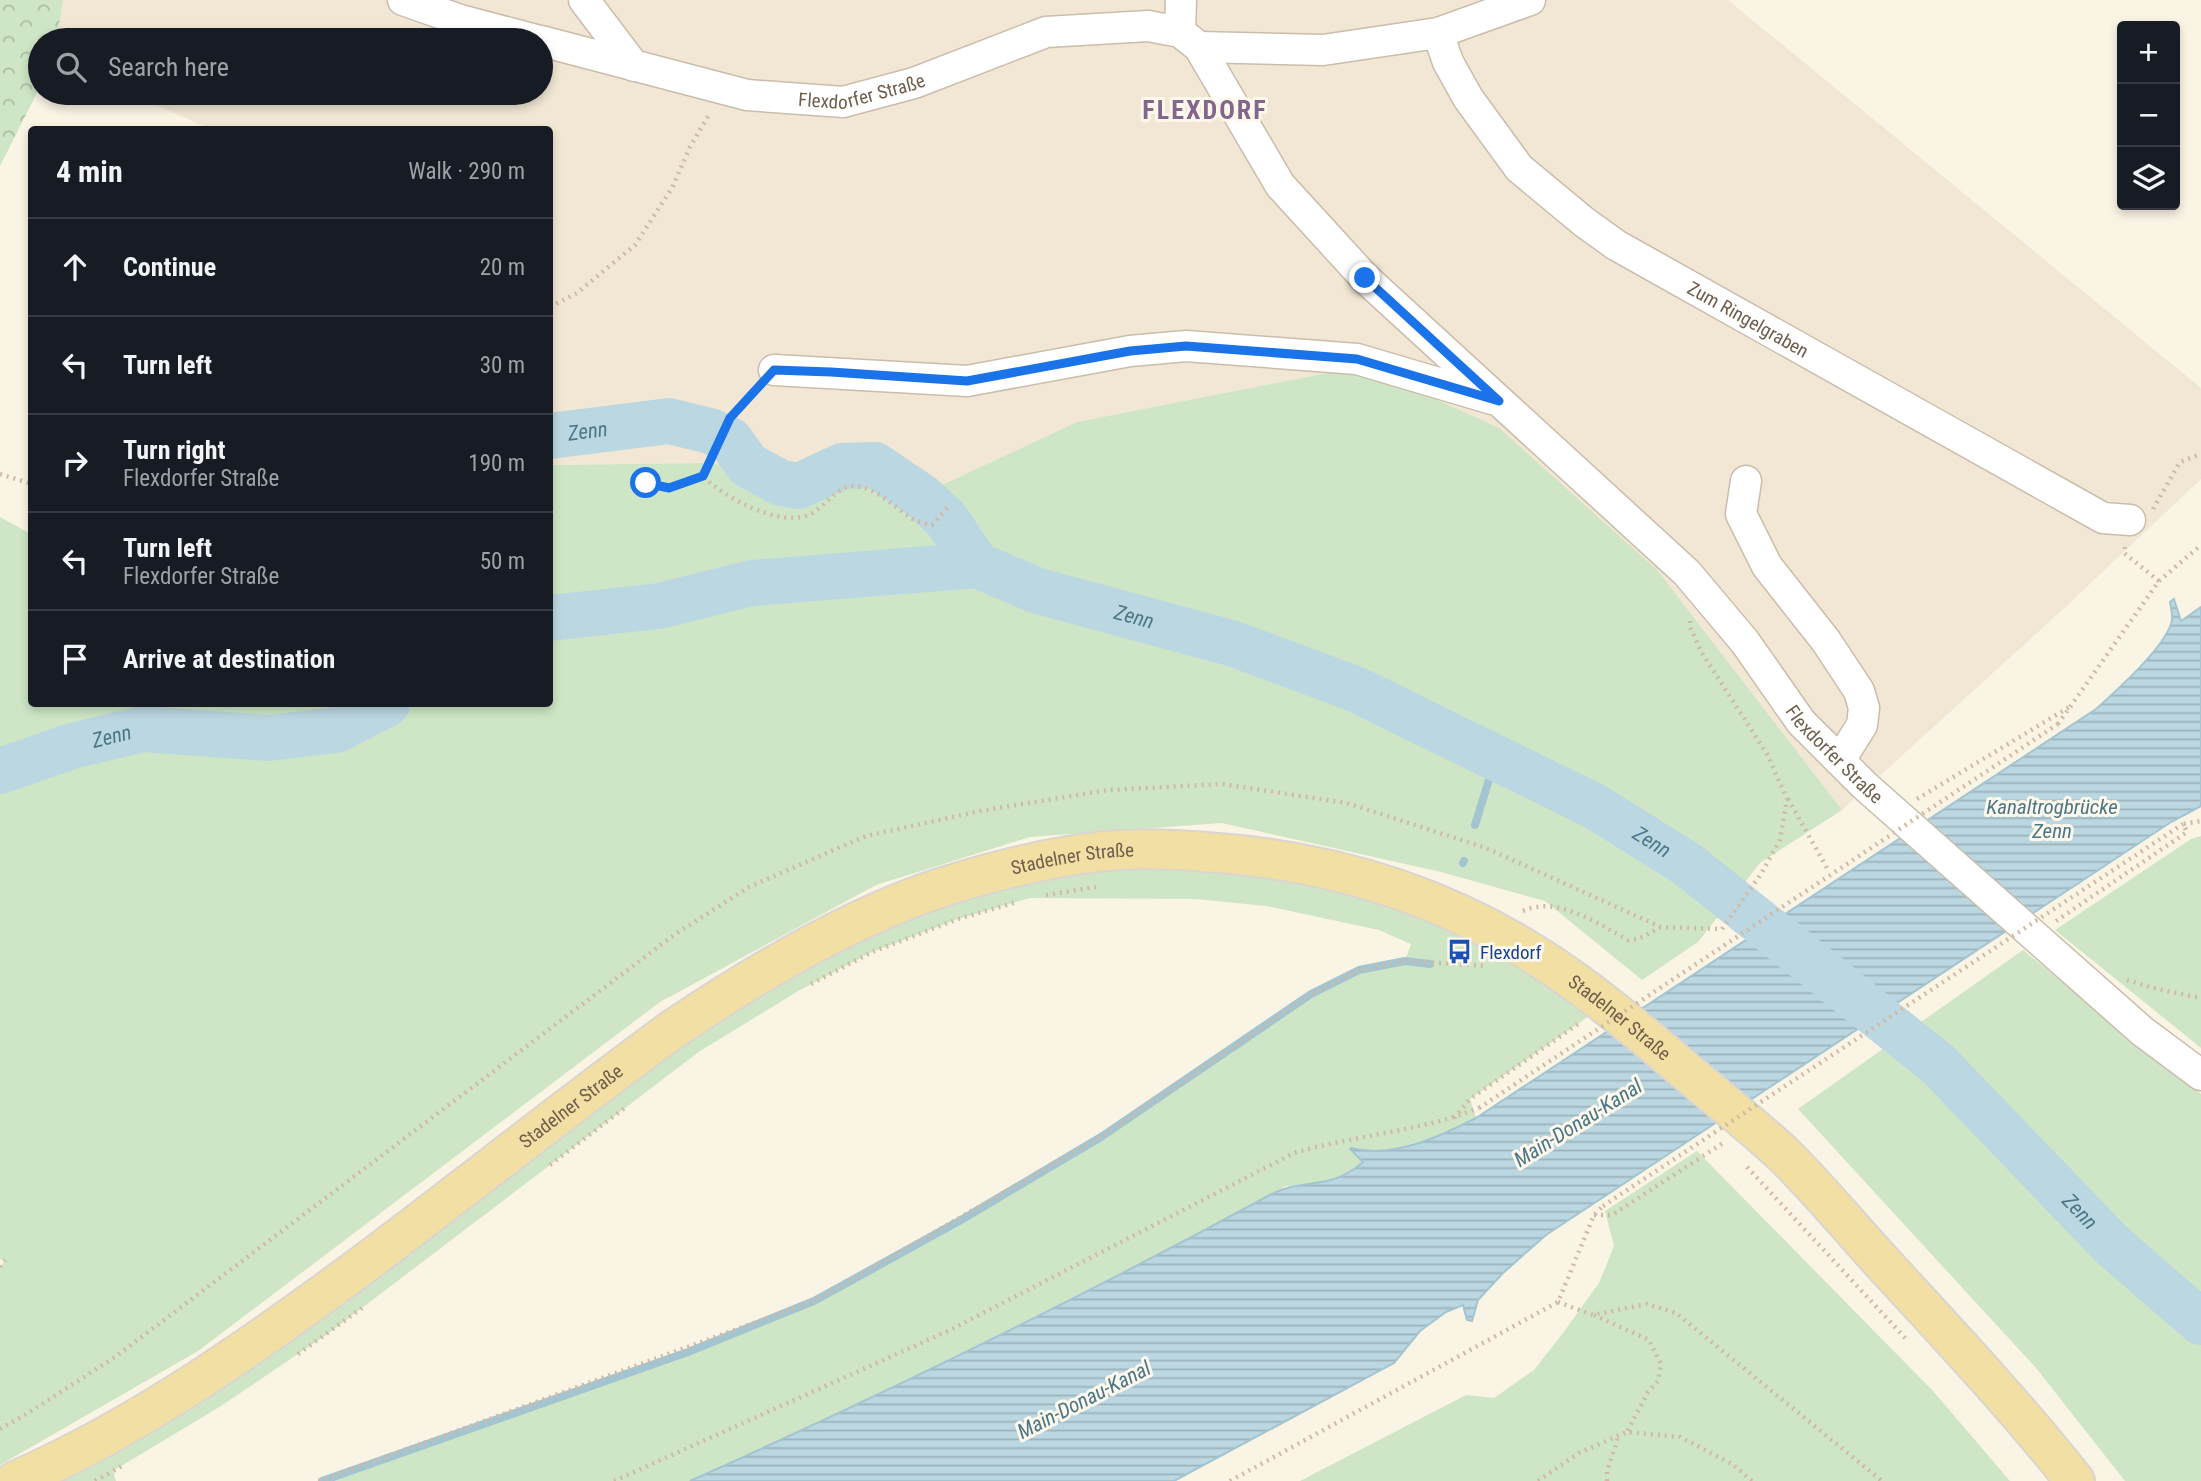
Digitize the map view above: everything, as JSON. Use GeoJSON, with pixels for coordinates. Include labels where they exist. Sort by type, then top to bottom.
{"type":"FeatureCollection","features":[{"type":"Feature","properties":{"kind":"main road","name":"Stadelner Straße"},"geometry":{"type":"LineString","coordinates":[[15,1481],[66,1459],[194,1384],[301,1310],[672,1030],[732,990],[793,956],[866,919],[939,888],[1041,861],[1107,851],[1166,849],[1255,855],[1346,872],[1437,904],[1539,957],[1608,1005],[1784,1155],[2028,1422],[2076,1481]]}},
{"type":"Feature","properties":{"kind":"street","name":"Flexdorfer Straße"},"geometry":{"type":"LineString","coordinates":[[403,0],[490,28]]}},
{"type":"Feature","properties":{"kind":"street"},"geometry":{"type":"LineString","coordinates":[[584,0],[634,66]]}},
{"type":"Feature","properties":{"kind":"street"},"geometry":{"type":"LineString","coordinates":[[1181,0],[1189,40]]}},
{"type":"Feature","properties":{"kind":"street","name":"Flexdorfer Straße"},"geometry":{"type":"LineString","coordinates":[[553,45],[747,95],[843,102],[914,83],[1046,32],[1148,26],[1189,40],[1323,50],[1438,33],[1530,0]]}},
{"type":"Feature","properties":{"kind":"street","name":"Zum Ringelgraben"},"geometry":{"type":"LineString","coordinates":[[1438,33],[1448,62],[1468,98],[1519,168],[1616,245],[2103,518],[2130,520]]}},
{"type":"Feature","properties":{"kind":"street","name":"Flexdorfer Straße"},"geometry":{"type":"LineString","coordinates":[[1189,40],[1280,185],[1365,278],[1688,573],[1745,642],[1801,722],[1840,760],[2033,936],[2142,1031],[2201,1076]]}},
{"type":"Feature","properties":{"kind":"street","name":"Flexdorfer Straße"},"geometry":{"type":"LineString","coordinates":[[774,370],[967,381],[1130,351],[1186,346],[1357,359],[1499,401]]}},
{"type":"Feature","properties":{"kind":"street"},"geometry":{"type":"LineString","coordinates":[[1746,481],[1741,514],[1767,566],[1826,641],[1859,691],[1864,708],[1862,725],[1840,760]]}},
{"type":"Feature","properties":{"kind":"path"},"geometry":{"type":"LineString","coordinates":[[553,305],[577,293],[635,245],[672,188],[690,147],[727,90]]}},
{"type":"Feature","properties":{"kind":"path"},"geometry":{"type":"LineString","coordinates":[[646,483],[669,488],[703,476],[730,418],[774,370]]}},
{"type":"Feature","properties":{"kind":"path"},"geometry":{"type":"LineString","coordinates":[[2130,520],[2150,514],[2180,462],[2201,454]]}},
{"type":"Feature","properties":{"kind":"path"},"geometry":{"type":"LineString","coordinates":[[0,474],[28,483]]}},
{"type":"Feature","properties":{"kind":"path"},"geometry":{"type":"LineString","coordinates":[[703,476],[715,489],[749,508],[783,516],[807,516],[826,504],[842,488],[854,485],[873,491],[914,520],[932,525],[950,505]]}},
{"type":"Feature","properties":{"kind":"path"},"geometry":{"type":"LineString","coordinates":[[614,1481],[948,1331],[1294,1153],[1329,1142],[1454,1118],[1479,1108],[2059,724],[2159,581],[2201,545]]}},
{"type":"Feature","properties":{"kind":"path"},"geometry":{"type":"LineString","coordinates":[[2124,553],[2159,581]]}},
{"type":"Feature","properties":{"kind":"path"},"geometry":{"type":"LineString","coordinates":[[1688,573],[1690,627],[1702,653],[1767,754],[1787,799],[1826,868]]}},
{"type":"Feature","properties":{"kind":"path"},"geometry":{"type":"LineString","coordinates":[[1896,812],[2075,704]]}},
{"type":"Feature","properties":{"kind":"path"},"geometry":{"type":"LineString","coordinates":[[1486,848],[1661,927],[1721,929],[1761,874],[1780,839],[1787,799]]}},
{"type":"Feature","properties":{"kind":"path"},"geometry":{"type":"LineString","coordinates":[[1230,1481],[1559,1302],[1594,1215],[1603,1206],[2183,824],[2201,821]]}},
{"type":"Feature","properties":{"kind":"path"},"geometry":{"type":"LineString","coordinates":[[2033,936],[2187,832],[2183,824]]}},
{"type":"Feature","properties":{"kind":"path"},"geometry":{"type":"LineString","coordinates":[[1044,895],[1099,886]]}},
{"type":"Feature","properties":{"kind":"path"},"geometry":{"type":"LineString","coordinates":[[800,990],[872,952],[958,919],[1018,901]]}},
{"type":"Feature","properties":{"kind":"path"},"geometry":{"type":"LineString","coordinates":[[1535,905],[1575,912],[1628,940],[1638,939],[1661,927]]}},
{"type":"Feature","properties":{"kind":"path"},"geometry":{"type":"LineString","coordinates":[[319,1481],[814,1301],[1101,1137],[1311,994],[1359,970],[1405,961],[1500,966]]}},
{"type":"Feature","properties":{"kind":"path"},"geometry":{"type":"LineString","coordinates":[[1454,1118],[1470,1099],[1592,1014]]}},
{"type":"Feature","properties":{"kind":"path"},"geometry":{"type":"LineString","coordinates":[[546,1168],[634,1101]]}},
{"type":"Feature","properties":{"kind":"path"},"geometry":{"type":"LineString","coordinates":[[1594,1215],[1612,1214],[1724,1142],[1733,1151]]}},
{"type":"Feature","properties":{"kind":"path"},"geometry":{"type":"LineString","coordinates":[[1742,1161],[1917,1351]]}},
{"type":"Feature","properties":{"kind":"path"},"geometry":{"type":"LineString","coordinates":[[0,1267],[5,1260]]}},
{"type":"Feature","properties":{"kind":"path"},"geometry":{"type":"LineString","coordinates":[[296,1355],[372,1301]]}},
{"type":"Feature","properties":{"kind":"path"},"geometry":{"type":"LineString","coordinates":[[1559,1302],[1649,1340],[1661,1364],[1658,1381],[1648,1391],[1627,1432]]}},
{"type":"Feature","properties":{"kind":"path"},"geometry":{"type":"LineString","coordinates":[[1593,1315],[1647,1304],[1675,1313],[1881,1481]]}},
{"type":"Feature","properties":{"kind":"path"},"geometry":{"type":"LineString","coordinates":[[1538,1481],[1579,1453],[1627,1432],[1679,1437],[1732,1464],[1752,1481]]}},
{"type":"Feature","properties":{"kind":"path"},"geometry":{"type":"LineString","coordinates":[[1607,1481],[1607,1471],[1619,1435]]}},
{"type":"Feature","properties":{"kind":"path"},"geometry":{"type":"LineString","coordinates":[[95,1481],[124,1465]]}},
{"type":"Feature","properties":{"kind":"path"},"geometry":{"type":"LineString","coordinates":[[113,1471],[116,1481]]}},
{"type":"Feature","properties":{"kind":"shaded area"},"geometry":{"type":"Polygon","coordinates":[[[63,0],[1728,0],[2201,388],[2201,479],[2059,613],[1842,810],[1658,571],[1342,370],[1077,422],[931,490],[706,463],[553,465],[553,126],[204,126],[156,105],[553,105],[553,28],[59,28],[63,0]]]}},
{"type":"Feature","properties":{"kind":"green space"},"geometry":{"type":"Polygon","coordinates":[[[0,0],[63,0],[59,28],[28,28],[28,105],[31,105],[0,166],[0,0]]]}},
{"type":"Feature","properties":{"kind":"green space"},"geometry":{"type":"Polygon","coordinates":[[[1342,370],[1422,393],[1499,428],[1658,571],[1842,810],[1760,863],[1698,942],[1642,980],[1545,901],[1441,872],[1222,823],[1030,837],[876,885],[660,1002],[198,1351],[0,1465],[0,1268],[5,1260],[0,1259],[0,517],[28,532],[28,707],[553,707],[553,465],[706,463],[931,490],[1077,422],[1342,370]]]}},
{"type":"Feature","properties":{"kind":"green space"},"geometry":{"type":"Polygon","coordinates":[[[2201,836],[2201,1048],[2055,930],[2191,839],[2201,836]]]}},
{"type":"Feature","properties":{"kind":"green space"},"geometry":{"type":"Polygon","coordinates":[[[1107,851],[1437,904],[1592,1014],[1470,1099],[1476,1118],[1431,1138],[1399,1148],[1350,1150],[1363,1162],[1339,1178],[1323,1184],[1286,1186],[993,1340],[690,1481],[322,1481],[688,1352],[814,1301],[961,1220],[1101,1137],[1311,994],[1359,970],[1405,961],[1411,944],[1379,930],[1266,906],[1196,899],[1030,898],[958,919],[872,952],[800,990],[700,1051],[329,1333],[221,1406],[113,1471],[116,1481],[15,1481],[66,1459],[793,956],[1107,851]]]}},
{"type":"Feature","properties":{"kind":"green space"},"geometry":{"type":"Polygon","coordinates":[[[2023,950],[2201,1094],[2201,1481],[2125,1481],[2036,1368],[1798,1109],[2023,950]]]}},
{"type":"Feature","properties":{"kind":"green space"},"geometry":{"type":"Polygon","coordinates":[[[1697,1151],[1933,1391],[2010,1481],[1300,1481],[1466,1395],[1494,1398],[1534,1370],[1599,1283],[1614,1246],[1605,1211],[1697,1151]]]}},
{"type":"Feature","properties":{"kind":"water"},"geometry":{"type":"Polygon","coordinates":[[[2174,599],[2181,621],[2201,607],[2201,806],[2171,822],[1546,1235],[1503,1273],[1478,1300],[1472,1321],[1467,1320],[1463,1305],[1446,1312],[1420,1331],[1394,1363],[1174,1481],[690,1481],[983,1344],[1270,1195],[1293,1186],[1327,1181],[1351,1171],[1363,1162],[1351,1148],[1383,1151],[1399,1148],[1431,1139],[1476,1118],[2096,709],[2159,645],[2171,624],[2170,602],[2174,599]]]}},
{"type":"Feature","properties":{"kind":"waterway","name":"Zenn"},"geometry":{"type":"LineString","coordinates":[[553,436],[669,421],[710,431],[730,440],[748,465],[781,483],[799,486],[842,466],[875,465],[921,496],[946,519],[977,565]]}},
{"type":"Feature","properties":{"kind":"waterway","name":"Zenn"},"geometry":{"type":"LineString","coordinates":[[553,618],[659,606],[752,583],[977,565],[1038,591],[1231,643],[1353,688],[1594,806],[1687,864],[1938,1064],[2112,1245],[2201,1322]]}},
{"type":"Feature","properties":{"kind":"waterway","name":"Zenn"},"geometry":{"type":"LineString","coordinates":[[0,771],[72,746],[143,729],[269,738],[336,730],[381,707]]}},
{"type":"Feature","properties":{"kind":"waterway"},"geometry":{"type":"LineString","coordinates":[[1475,825],[1496,757]]}},
{"type":"Feature","properties":{"kind":"waterway"},"geometry":{"type":"LineString","coordinates":[[322,1481],[688,1352],[814,1301],[961,1220],[1101,1137],[1311,994],[1359,970],[1405,961],[1430,964]]}},
{"type":"Feature","properties":{"kind":"place","name":"Flexdorf"},"geometry":{"type":"Point","coordinates":[1460,952]}},
{"type":"Feature","properties":{"kind":"district","name":"FLEXDORF"},"geometry":{"type":"Point","coordinates":[1205,110]}},
{"type":"Feature","properties":{"kind":"route"},"geometry":{"type":"LineString","coordinates":[[646,483],[669,488],[703,476],[730,418],[774,370],[967,381],[1130,351],[1186,346],[1357,359],[1499,401],[1365,278]]}},
{"type":"Feature","properties":{"kind":"water label","name":"Kanaltrogbrücke Zenn"},"geometry":{"type":"Point","coordinates":[2052,819]}},
{"type":"Feature","properties":{"kind":"water label","name":"Main-Donau-Kanal"},"geometry":{"type":"Point","coordinates":[1578,1123]}},
{"type":"Feature","properties":{"kind":"water label","name":"Main-Donau-Kanal"},"geometry":{"type":"Point","coordinates":[1084,1400]}}]}
